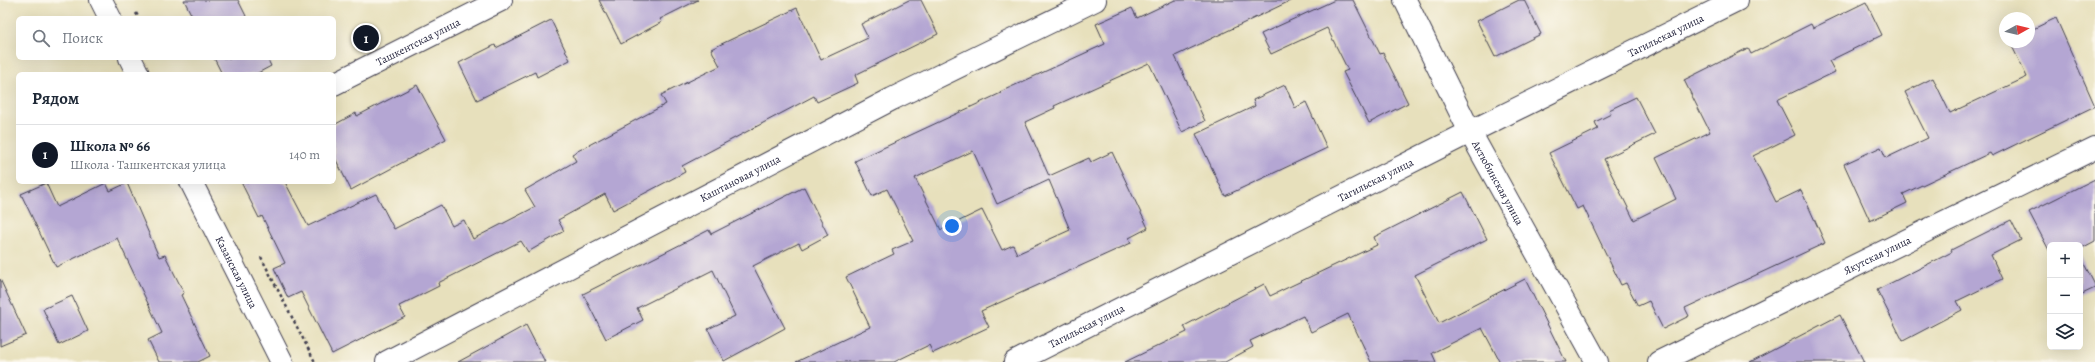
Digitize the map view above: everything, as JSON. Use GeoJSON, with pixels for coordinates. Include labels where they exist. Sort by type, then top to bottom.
{"type":"FeatureCollection","features":[{"type":"Feature","properties":{"kind":"street"},"geometry":{"type":"LineString","coordinates":[[101,0],[109,16]]}},
{"type":"Feature","properties":{"kind":"street","name":"Ташкентская улица"},"geometry":{"type":"LineString","coordinates":[[336,83],[502,0]]}},
{"type":"Feature","properties":{"kind":"street","name":"Каштановая улица"},"geometry":{"type":"LineString","coordinates":[[387,362],[892,99],[1094,0]]}},
{"type":"Feature","properties":{"kind":"street","name":"Актюбинская улица"},"geometry":{"type":"LineString","coordinates":[[1405,0],[1470,132],[1597,362]]}},
{"type":"Feature","properties":{"kind":"street","name":"Тагильская улица"},"geometry":{"type":"LineString","coordinates":[[1015,362],[1470,132],[1737,0]]}},
{"type":"Feature","properties":{"kind":"street"},"geometry":{"type":"LineString","coordinates":[[131,60],[137,72]]}},
{"type":"Feature","properties":{"kind":"street","name":"Якутская улица"},"geometry":{"type":"LineString","coordinates":[[1659,362],[2095,148]]}},
{"type":"Feature","properties":{"kind":"street","name":"Казанская улица"},"geometry":{"type":"LineString","coordinates":[[192,184],[282,362]]}},
{"type":"Feature","properties":{"kind":"path"},"geometry":{"type":"LineString","coordinates":[[258,251],[315,362]]}},
{"type":"Feature","properties":{"kind":"building"},"geometry":{"type":"Polygon","coordinates":[[[184,0],[238,0],[246,16],[192,16],[184,0]]]}},
{"type":"Feature","properties":{"kind":"building"},"geometry":{"type":"Polygon","coordinates":[[[599,0],[698,0],[660,19],[662,22],[621,44],[599,0]]]}},
{"type":"Feature","properties":{"kind":"building"},"geometry":{"type":"Polygon","coordinates":[[[909,0],[921,0],[938,34],[855,75],[858,83],[817,102],[814,96],[682,166],[685,172],[613,210],[605,194],[558,220],[564,231],[528,252],[521,241],[438,283],[439,286],[399,306],[405,317],[332,354],[301,292],[288,298],[274,268],[285,263],[262,216],[259,218],[242,184],[286,184],[308,226],[376,194],[394,229],[441,205],[452,226],[464,220],[473,239],[535,207],[525,190],[576,161],[572,154],[666,104],[661,95],[720,66],[711,49],[797,8],[821,60],[868,38],[861,24],[909,0]]]}},
{"type":"Feature","properties":{"kind":"building"},"geometry":{"type":"Polygon","coordinates":[[[1175,0],[1292,0],[1175,56],[1205,121],[1182,132],[1149,63],[1054,106],[1055,108],[1025,122],[1049,176],[1089,158],[1091,162],[1112,152],[1148,228],[1129,238],[1131,243],[981,311],[989,327],[933,353],[929,345],[894,362],[796,362],[870,327],[846,277],[894,254],[892,250],[913,241],[887,189],[872,196],[855,161],[1105,44],[1096,24],[1132,8],[1137,18],[1175,0]],[[973,151],[915,178],[941,230],[982,210],[1002,250],[1013,245],[1017,254],[1070,230],[1049,180],[997,204],[973,151]]]}},
{"type":"Feature","properties":{"kind":"building"},"geometry":{"type":"Polygon","coordinates":[[[1335,0],[1353,0],[1380,54],[1383,53],[1408,103],[1369,123],[1343,72],[1348,70],[1327,28],[1271,54],[1261,34],[1335,0]]]}},
{"type":"Feature","properties":{"kind":"building"},"geometry":{"type":"Polygon","coordinates":[[[1519,0],[1524,0],[1541,34],[1495,57],[1477,21],[1519,0]]]}},
{"type":"Feature","properties":{"kind":"building"},"geometry":{"type":"Polygon","coordinates":[[[1866,2],[1882,35],[1829,61],[1835,72],[1777,100],[1795,135],[1753,156],[1776,202],[1801,190],[1825,243],[1685,308],[1689,316],[1663,329],[1649,301],[1638,306],[1626,283],[1621,285],[1583,206],[1577,209],[1549,153],[1598,129],[1595,122],[1611,114],[1609,110],[1636,97],[1655,134],[1604,159],[1634,220],[1676,199],[1656,158],[1710,132],[1684,80],[1748,48],[1751,54],[1811,24],[1813,28],[1866,2]]]}},
{"type":"Feature","properties":{"kind":"building"},"geometry":{"type":"Polygon","coordinates":[[[2056,18],[2095,106],[1992,156],[1990,153],[1903,194],[1907,203],[1870,221],[1844,164],[1881,147],[1886,158],[1928,138],[1905,92],[1933,78],[1950,113],[2027,77],[2013,48],[2035,48],[2035,28],[2056,18]]]}},
{"type":"Feature","properties":{"kind":"building"},"geometry":{"type":"Polygon","coordinates":[[[551,20],[570,60],[537,77],[535,72],[477,100],[459,63],[495,45],[496,48],[551,20]]]}},
{"type":"Feature","properties":{"kind":"building"},"geometry":{"type":"Polygon","coordinates":[[[215,60],[268,60],[271,66],[260,72],[221,72],[215,60]]]}},
{"type":"Feature","properties":{"kind":"building"},"geometry":{"type":"Polygon","coordinates":[[[417,85],[446,139],[351,190],[336,160],[336,124],[356,113],[357,116],[417,85]]]}},
{"type":"Feature","properties":{"kind":"building"},"geometry":{"type":"Polygon","coordinates":[[[1285,85],[1295,108],[1306,102],[1327,148],[1225,196],[1196,134],[1255,106],[1253,100],[1285,85]]]}},
{"type":"Feature","properties":{"kind":"building"},"geometry":{"type":"Polygon","coordinates":[[[2095,179],[2095,241],[2083,247],[2083,242],[2047,242],[2047,246],[2029,212],[2095,179]]]}},
{"type":"Feature","properties":{"kind":"building"},"geometry":{"type":"Polygon","coordinates":[[[46,184],[57,207],[104,184],[106,184],[110,191],[127,184],[159,257],[165,255],[184,293],[181,295],[210,356],[198,362],[159,362],[148,340],[162,333],[117,238],[56,267],[21,194],[46,184]]]}},
{"type":"Feature","properties":{"kind":"building"},"geometry":{"type":"Polygon","coordinates":[[[804,187],[828,235],[802,249],[799,243],[753,266],[785,328],[724,361],[708,329],[735,316],[713,270],[637,308],[643,320],[606,339],[583,294],[709,230],[711,234],[804,187]]]}},
{"type":"Feature","properties":{"kind":"building"},"geometry":{"type":"Polygon","coordinates":[[[1463,192],[1487,239],[1415,275],[1439,323],[1525,279],[1566,362],[1500,362],[1482,328],[1432,353],[1436,362],[1371,362],[1348,314],[1311,332],[1303,316],[1250,341],[1253,347],[1225,362],[1125,362],[1187,332],[1184,326],[1264,284],[1270,296],[1377,245],[1374,237],[1463,192]]]}},
{"type":"Feature","properties":{"kind":"building"},"geometry":{"type":"Polygon","coordinates":[[[2011,220],[2021,240],[1991,255],[2002,279],[1957,301],[1962,310],[1903,341],[1877,290],[2011,220]]]}},
{"type":"Feature","properties":{"kind":"building"},"geometry":{"type":"Polygon","coordinates":[[[2083,262],[2095,285],[2095,288],[2083,294],[2083,262]]]}},
{"type":"Feature","properties":{"kind":"building"},"geometry":{"type":"Polygon","coordinates":[[[0,279],[26,335],[0,346],[0,279]]]}},
{"type":"Feature","properties":{"kind":"building"},"geometry":{"type":"Polygon","coordinates":[[[72,296],[88,331],[59,345],[43,309],[72,296]]]}},
{"type":"Feature","properties":{"kind":"building"},"geometry":{"type":"Polygon","coordinates":[[[1840,315],[1864,362],[1750,362],[1840,315]]]}},
{"type":"Feature","properties":{"kind":"building"},"geometry":{"type":"Polygon","coordinates":[[[526,325],[545,362],[458,362],[497,341],[526,325]]]}},
{"type":"Feature","properties":{"kind":"place","name":"Школа № 66"},"geometry":{"type":"Point","coordinates":[366,38]}}]}
